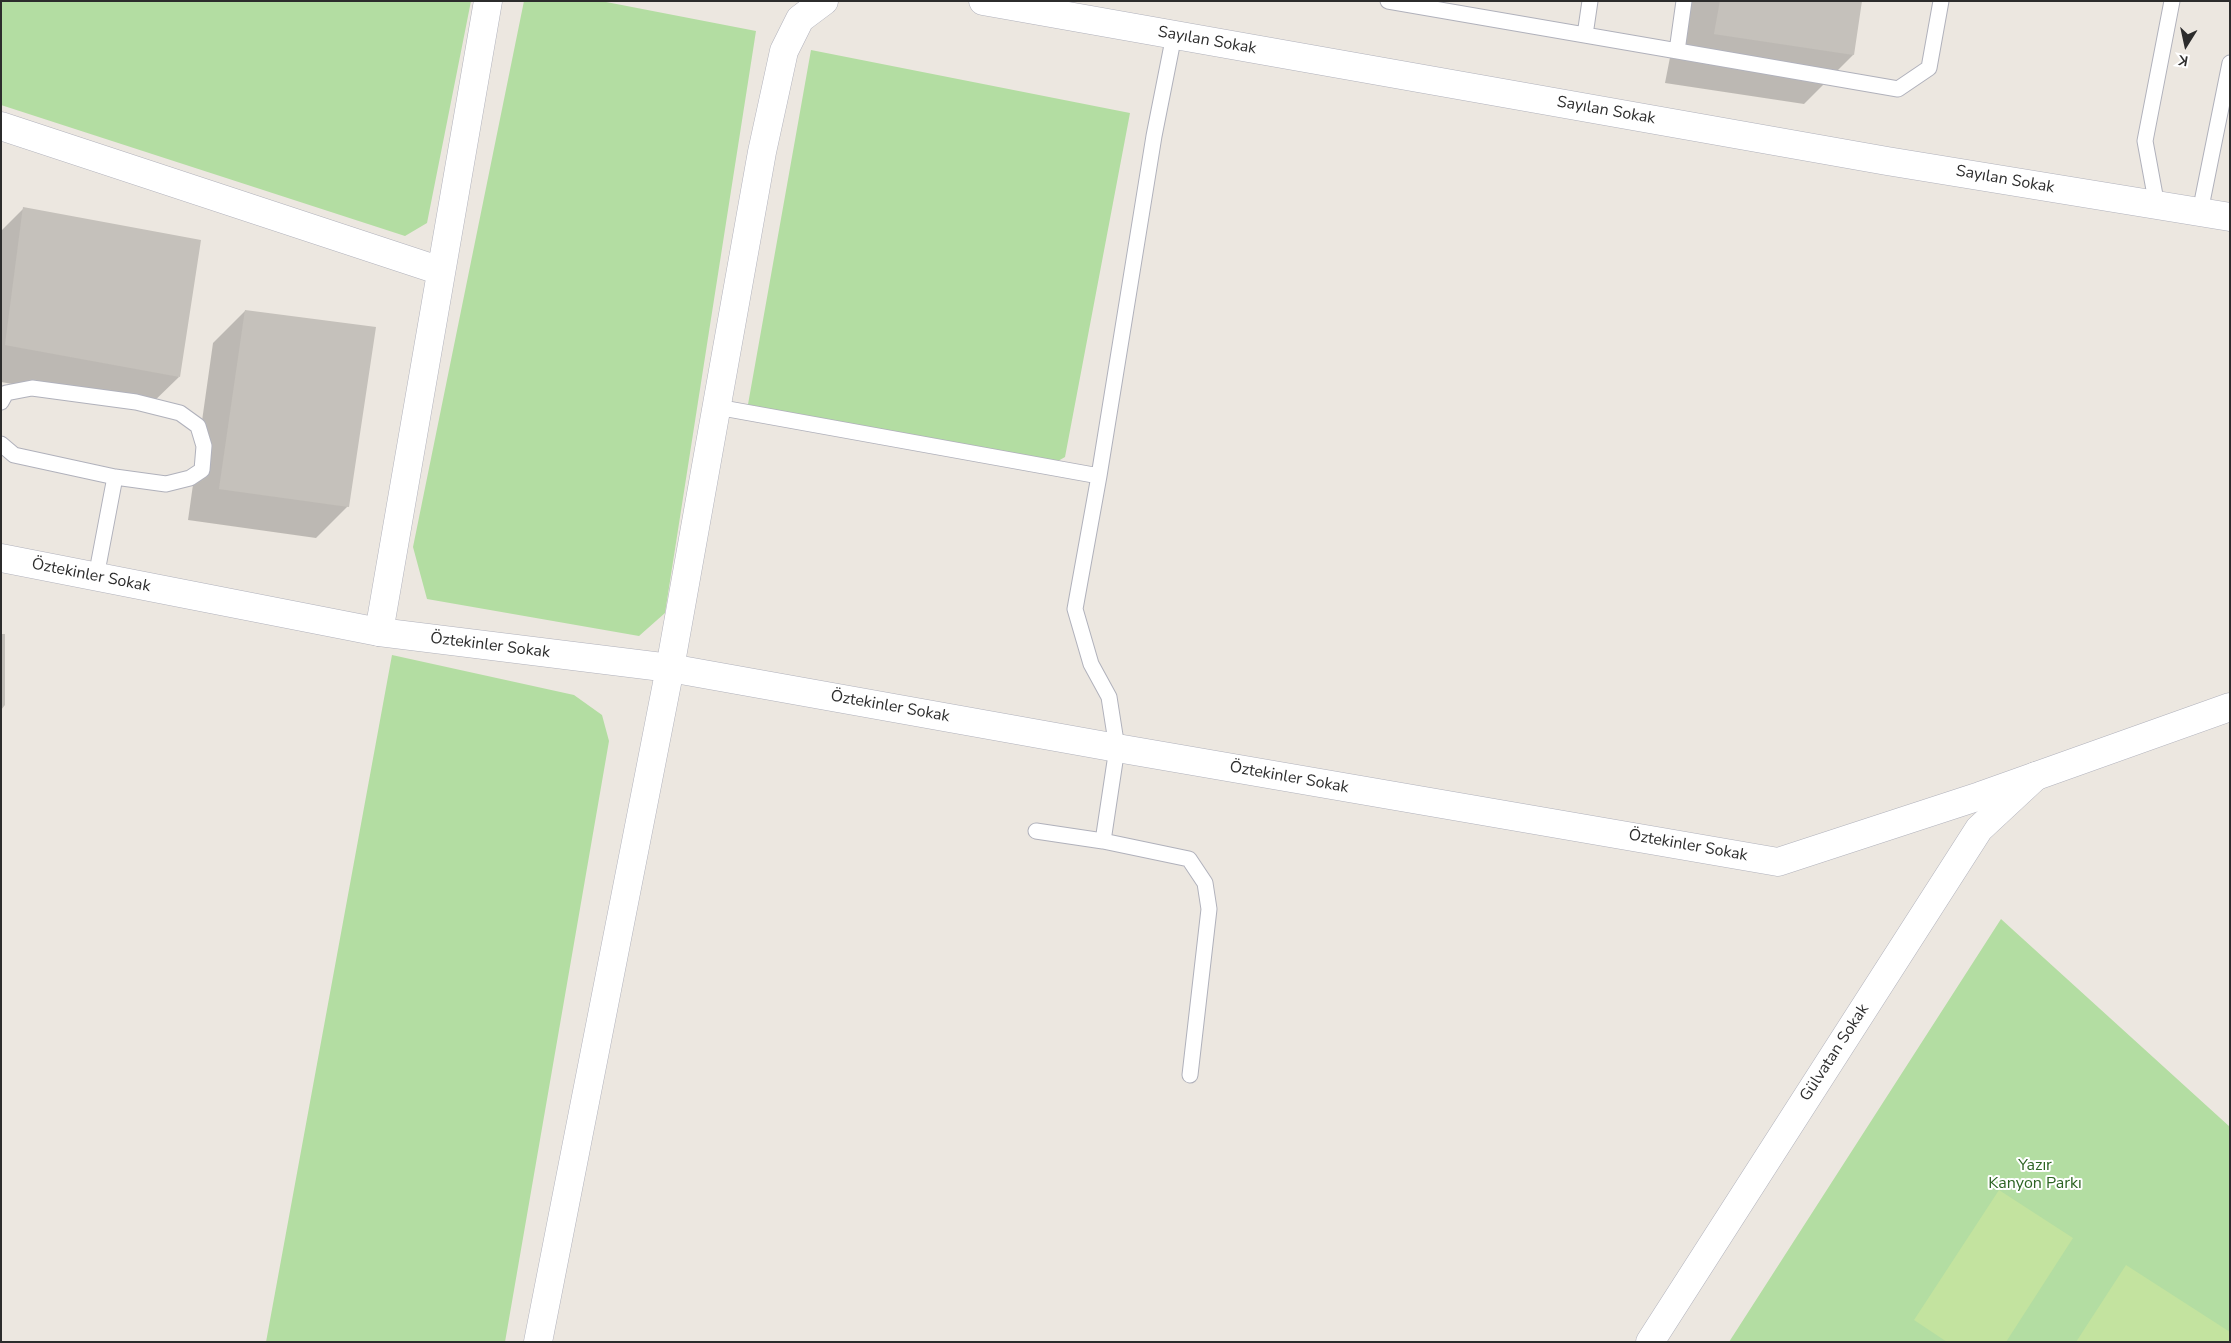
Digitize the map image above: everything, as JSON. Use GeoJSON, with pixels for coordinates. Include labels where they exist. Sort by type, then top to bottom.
{"type":"FeatureCollection","features":[{"type":"Feature","properties":{"kind":"street"},"geometry":{"type":"LineString","coordinates":[[379,632],[488,1]]}},
{"type":"Feature","properties":{"kind":"street"},"geometry":{"type":"LineString","coordinates":[[538,1342],[670,668],[762,152],[784,51],[800,19],[824,1]]}},
{"type":"Feature","properties":{"kind":"street","name":"Sayılan Sokak"},"geometry":{"type":"LineString","coordinates":[[983,1],[1867,157],[2230,217]]}},
{"type":"Feature","properties":{"kind":"street"},"geometry":{"type":"LineString","coordinates":[[1,126],[441,270]]}},
{"type":"Feature","properties":{"kind":"street","name":"Öztekinler Sokak"},"geometry":{"type":"LineString","coordinates":[[1,558],[379,632],[670,668],[1117,748],[1778,862],[2036,776]]}},
{"type":"Feature","properties":{"kind":"street"},"geometry":{"type":"LineString","coordinates":[[2036,776],[2230,707]]}},
{"type":"Feature","properties":{"kind":"street","name":"Gülvatan Sokak"},"geometry":{"type":"LineString","coordinates":[[1650,1342],[1979,829],[2036,776]]}},
{"type":"Feature","properties":{"kind":"lane"},"geometry":{"type":"LineString","coordinates":[[1388,1],[1898,89],[1929,68],[1941,1]]}},
{"type":"Feature","properties":{"kind":"lane"},"geometry":{"type":"LineString","coordinates":[[1584,35],[1590,1]]}},
{"type":"Feature","properties":{"kind":"lane"},"geometry":{"type":"LineString","coordinates":[[1677,51],[1684,1]]}},
{"type":"Feature","properties":{"kind":"lane"},"geometry":{"type":"LineString","coordinates":[[2157,206],[2145,141],[2172,1]]}},
{"type":"Feature","properties":{"kind":"lane"},"geometry":{"type":"LineString","coordinates":[[1103,841],[1117,748],[1109,697],[1091,664],[1075,609],[1099,476],[1153,146],[1174,35]]}},
{"type":"Feature","properties":{"kind":"lane"},"geometry":{"type":"LineString","coordinates":[[2200,212],[2230,63]]}},
{"type":"Feature","properties":{"kind":"lane"},"geometry":{"type":"LineString","coordinates":[[1,402],[6,393],[32,388],[136,402],[180,413],[198,426],[204,446],[202,470],[190,478],[166,484],[115,477],[14,455],[1,444]]}},
{"type":"Feature","properties":{"kind":"lane"},"geometry":{"type":"LineString","coordinates":[[716,406],[1099,476]]}},
{"type":"Feature","properties":{"kind":"lane"},"geometry":{"type":"LineString","coordinates":[[96,577],[115,477]]}},
{"type":"Feature","properties":{"kind":"lane"},"geometry":{"type":"LineString","coordinates":[[1036,831],[1103,841],[1189,859],[1205,883],[1209,909],[1190,1075]]}},
{"type":"Feature","properties":{"kind":"green space"},"geometry":{"type":"Polygon","coordinates":[[[1,1],[471,1],[427,223],[405,236],[1,105],[1,1]]]}},
{"type":"Feature","properties":{"kind":"green space"},"geometry":{"type":"Polygon","coordinates":[[[524,1],[601,1],[756,31],[665,613],[639,636],[427,599],[413,547],[524,1]]]}},
{"type":"Feature","properties":{"kind":"green space"},"geometry":{"type":"Polygon","coordinates":[[[811,50],[1130,113],[1065,457],[1051,465],[747,410],[811,50]]]}},
{"type":"Feature","properties":{"kind":"green space"},"geometry":{"type":"Polygon","coordinates":[[[392,655],[574,695],[602,715],[609,741],[505,1342],[266,1342],[392,655]]]}},
{"type":"Feature","properties":{"kind":"green space","name":"Yazır Kanyon Parkı"},"geometry":{"type":"Polygon","coordinates":[[[2001,919],[2230,1127],[2230,1342],[1729,1342],[2001,919]]]}},
{"type":"Feature","properties":{"kind":"green space"},"geometry":{"type":"Polygon","coordinates":[[[1999,1190],[2073,1238],[2006,1342],[1947,1342],[1914,1320],[1999,1190]]]}},
{"type":"Feature","properties":{"kind":"green space"},"geometry":{"type":"Polygon","coordinates":[[[2126,1265],[2230,1332],[2230,1342],[2076,1342],[2126,1265]]]}},
{"type":"Feature","properties":{"kind":"building"},"geometry":{"type":"Polygon","coordinates":[[[1720,1],[1862,1],[1854,55],[1714,34],[1720,1]]]}},
{"type":"Feature","properties":{"kind":"building"},"geometry":{"type":"Polygon","coordinates":[[[23,207],[201,240],[180,377],[5,345],[23,207]]]}},
{"type":"Feature","properties":{"kind":"building"},"geometry":{"type":"Polygon","coordinates":[[[245,310],[376,327],[349,507],[219,489],[245,310]]]}},
{"type":"Feature","properties":{"kind":"building"},"geometry":{"type":"Polygon","coordinates":[[[1,634],[5,634],[5,705],[1,710],[1,634]]]}}]}
